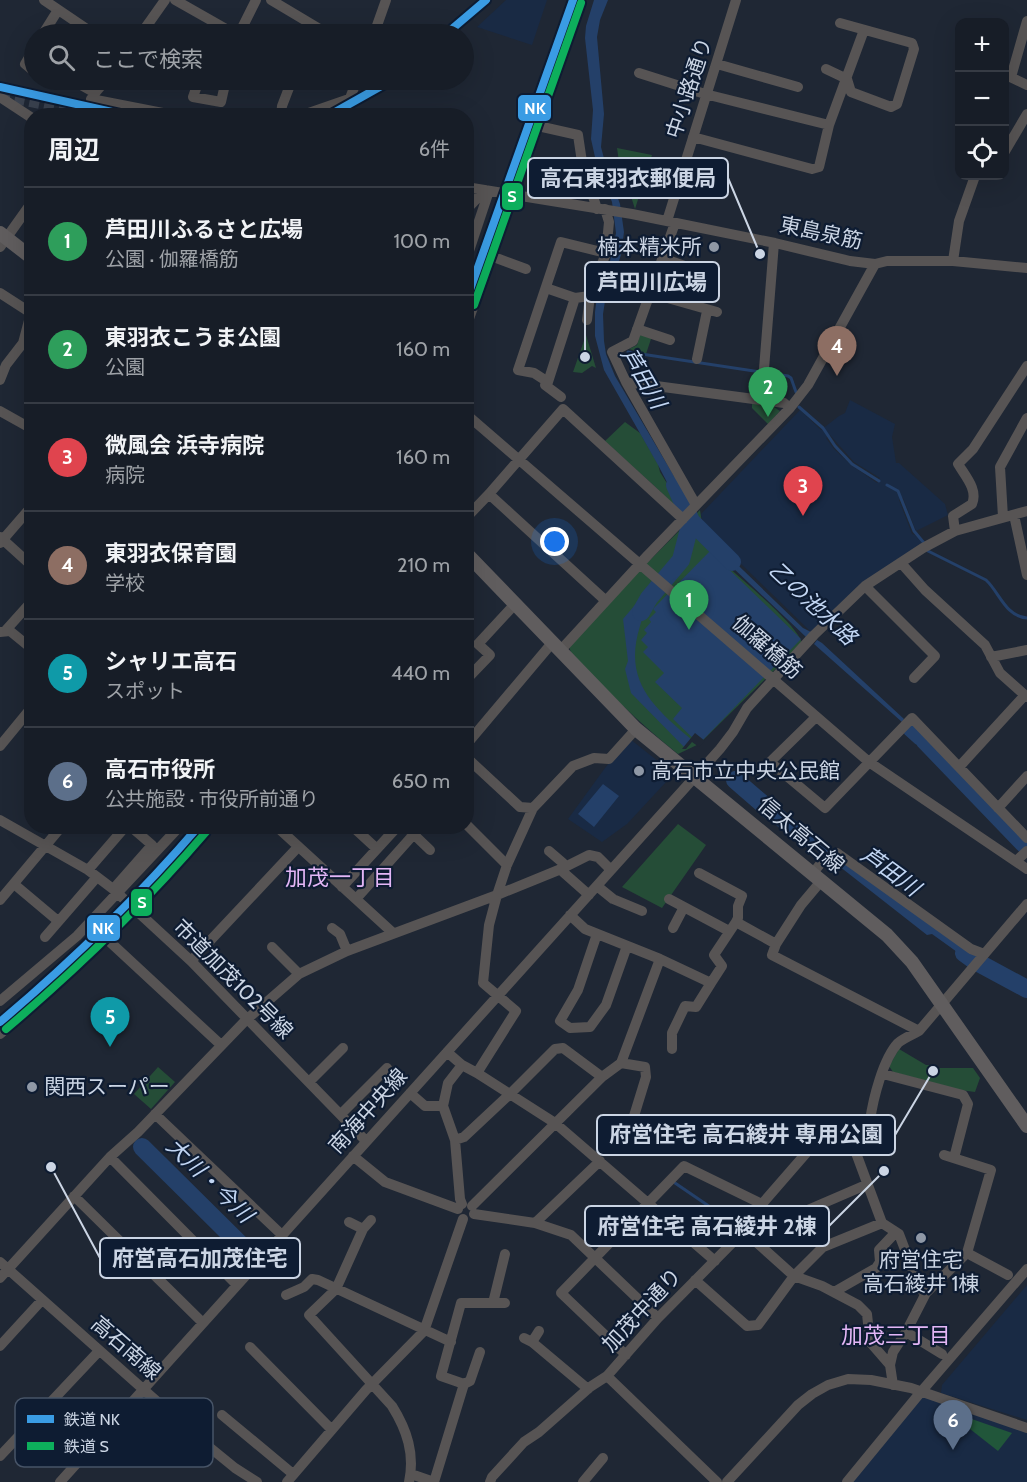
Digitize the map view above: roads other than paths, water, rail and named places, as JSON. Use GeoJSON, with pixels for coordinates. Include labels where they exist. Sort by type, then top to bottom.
{"type":"FeatureCollection","features":[{"type":"Feature","properties":{"kind":"main road"},"geometry":{"type":"LineString","coordinates":[[2,239],[24,253]]}},
{"type":"Feature","properties":{"kind":"main road","name":"信太高石線"},"geometry":{"type":"LineString","coordinates":[[474,562],[636,729],[700,771],[818,877],[887,935],[912,962],[1027,1126]]}},
{"type":"Feature","properties":{"kind":"street"},"geometry":{"type":"LineString","coordinates":[[44,0],[79,24]]}},
{"type":"Feature","properties":{"kind":"street"},"geometry":{"type":"LineString","coordinates":[[148,24],[165,0]]}},
{"type":"Feature","properties":{"kind":"street"},"geometry":{"type":"LineString","coordinates":[[175,0],[219,24]]}},
{"type":"Feature","properties":{"kind":"street"},"geometry":{"type":"LineString","coordinates":[[243,24],[256,0]]}},
{"type":"Feature","properties":{"kind":"street"},"geometry":{"type":"LineString","coordinates":[[271,0],[303,24]]}},
{"type":"Feature","properties":{"kind":"street"},"geometry":{"type":"LineString","coordinates":[[378,24],[386,0]]}},
{"type":"Feature","properties":{"kind":"street","name":"中小路通り"},"geometry":{"type":"LineString","coordinates":[[637,329],[662,258],[705,94],[717,64],[736,0]]}},
{"type":"Feature","properties":{"kind":"street"},"geometry":{"type":"LineString","coordinates":[[49,24],[58,10]]}},
{"type":"Feature","properties":{"kind":"street"},"geometry":{"type":"LineString","coordinates":[[1009,73],[1027,21]]}},
{"type":"Feature","properties":{"kind":"street"},"geometry":{"type":"LineString","coordinates":[[826,69],[846,79],[851,92],[891,107],[897,104],[914,49],[912,43],[840,23]]}},
{"type":"Feature","properties":{"kind":"street"},"geometry":{"type":"LineString","coordinates":[[693,137],[812,169],[819,166],[830,125],[864,30]]}},
{"type":"Feature","properties":{"kind":"street"},"geometry":{"type":"LineString","coordinates":[[717,64],[798,87]]}},
{"type":"Feature","properties":{"kind":"street"},"geometry":{"type":"LineString","coordinates":[[639,73],[705,94],[830,125]]}},
{"type":"Feature","properties":{"kind":"street"},"geometry":{"type":"LineString","coordinates":[[1009,76],[1027,85]]}},
{"type":"Feature","properties":{"kind":"street"},"geometry":{"type":"LineString","coordinates":[[85,90],[93,96],[144,108]]}},
{"type":"Feature","properties":{"kind":"street"},"geometry":{"type":"LineString","coordinates":[[88,108],[98,90]]}},
{"type":"Feature","properties":{"kind":"street"},"geometry":{"type":"LineString","coordinates":[[195,90],[193,97],[221,102],[224,90]]}},
{"type":"Feature","properties":{"kind":"street"},"geometry":{"type":"LineString","coordinates":[[282,108],[288,90]]}},
{"type":"Feature","properties":{"kind":"street"},"geometry":{"type":"LineString","coordinates":[[346,108],[353,90]]}},
{"type":"Feature","properties":{"kind":"street"},"geometry":{"type":"LineString","coordinates":[[0,97],[24,113]]}},
{"type":"Feature","properties":{"kind":"street"},"geometry":{"type":"LineString","coordinates":[[324,108],[350,99]]}},
{"type":"Feature","properties":{"kind":"street"},"geometry":{"type":"LineString","coordinates":[[1009,146],[1027,114]]}},
{"type":"Feature","properties":{"kind":"street"},"geometry":{"type":"LineString","coordinates":[[474,305],[537,126],[578,135],[582,162],[609,222],[606,254],[590,296],[588,320]]}},
{"type":"Feature","properties":{"kind":"street"},"geometry":{"type":"LineString","coordinates":[[953,261],[959,222],[974,180]]}},
{"type":"Feature","properties":{"kind":"street","name":"東島泉筋"},"geometry":{"type":"LineString","coordinates":[[474,189],[632,214],[850,261],[875,264],[887,261],[953,261],[1027,268]]}},
{"type":"Feature","properties":{"kind":"street"},"geometry":{"type":"LineString","coordinates":[[474,203],[487,191]]}},
{"type":"Feature","properties":{"kind":"street"},"geometry":{"type":"LineString","coordinates":[[474,234],[487,191]]}},
{"type":"Feature","properties":{"kind":"street"},"geometry":{"type":"LineString","coordinates":[[2,239],[24,212]]}},
{"type":"Feature","properties":{"kind":"street"},"geometry":{"type":"LineString","coordinates":[[548,382],[534,373],[518,370],[561,242],[606,254]]}},
{"type":"Feature","properties":{"kind":"street"},"geometry":{"type":"LineString","coordinates":[[764,369],[774,243]]}},
{"type":"Feature","properties":{"kind":"street"},"geometry":{"type":"LineString","coordinates":[[492,256],[526,269]]}},
{"type":"Feature","properties":{"kind":"street"},"geometry":{"type":"LineString","coordinates":[[662,258],[696,270]]}},
{"type":"Feature","properties":{"kind":"street"},"geometry":{"type":"LineString","coordinates":[[474,736],[556,647],[606,601],[796,401],[875,264]]}},
{"type":"Feature","properties":{"kind":"street"},"geometry":{"type":"LineString","coordinates":[[546,288],[575,298],[590,296]]}},
{"type":"Feature","properties":{"kind":"street"},"geometry":{"type":"LineString","coordinates":[[0,293],[24,308]]}},
{"type":"Feature","properties":{"kind":"street"},"geometry":{"type":"LineString","coordinates":[[650,293],[712,311],[697,359]]}},
{"type":"Feature","properties":{"kind":"street"},"geometry":{"type":"LineString","coordinates":[[561,397],[545,385],[548,382],[575,298]]}},
{"type":"Feature","properties":{"kind":"street"},"geometry":{"type":"LineString","coordinates":[[670,340],[637,329],[633,340],[612,352],[626,382],[696,505]]}},
{"type":"Feature","properties":{"kind":"street"},"geometry":{"type":"LineString","coordinates":[[0,380],[6,365],[24,349]]}},
{"type":"Feature","properties":{"kind":"street"},"geometry":{"type":"LineString","coordinates":[[955,531],[952,516],[972,504],[975,498],[974,490],[958,464],[973,449],[1027,366]]}},
{"type":"Feature","properties":{"kind":"street"},"geometry":{"type":"LineString","coordinates":[[626,382],[784,403],[796,401]]}},
{"type":"Feature","properties":{"kind":"street"},"geometry":{"type":"LineString","coordinates":[[474,510],[563,409],[684,519]]}},
{"type":"Feature","properties":{"kind":"street"},"geometry":{"type":"LineString","coordinates":[[0,411],[24,424]]}},
{"type":"Feature","properties":{"kind":"street"},"geometry":{"type":"LineString","coordinates":[[1027,418],[1000,467],[1008,516],[1027,575]]}},
{"type":"Feature","properties":{"kind":"street","name":"伽羅橋筋"},"geometry":{"type":"LineString","coordinates":[[474,421],[775,678],[869,762],[1027,869]]}},
{"type":"Feature","properties":{"kind":"street"},"geometry":{"type":"LineString","coordinates":[[489,495],[606,601]]}},
{"type":"Feature","properties":{"kind":"street","name":"南海中央線"},"geometry":{"type":"LineString","coordinates":[[136,1398],[720,749],[747,708],[812,638],[865,586],[926,547],[955,531],[1027,511]]}},
{"type":"Feature","properties":{"kind":"street"},"geometry":{"type":"LineString","coordinates":[[24,515],[1,540],[24,559]]}},
{"type":"Feature","properties":{"kind":"street"},"geometry":{"type":"LineString","coordinates":[[901,563],[925,590],[985,645],[999,673],[1026,696],[960,766]]}},
{"type":"Feature","properties":{"kind":"street"},"geometry":{"type":"LineString","coordinates":[[865,586],[935,656],[914,678]]}},
{"type":"Feature","properties":{"kind":"street"},"geometry":{"type":"LineString","coordinates":[[474,672],[490,655],[478,644],[514,604]]}},
{"type":"Feature","properties":{"kind":"street"},"geometry":{"type":"LineString","coordinates":[[3,631],[24,609]]}},
{"type":"Feature","properties":{"kind":"street"},"geometry":{"type":"LineString","coordinates":[[3,631],[10,631],[24,642]]}},
{"type":"Feature","properties":{"kind":"street"},"geometry":{"type":"LineString","coordinates":[[991,657],[1027,650]]}},
{"type":"Feature","properties":{"kind":"street"},"geometry":{"type":"LineString","coordinates":[[0,746],[24,717]]}},
{"type":"Feature","properties":{"kind":"street"},"geometry":{"type":"LineString","coordinates":[[816,717],[770,762],[825,808],[912,718],[1027,838]]}},
{"type":"Feature","properties":{"kind":"street"},"geometry":{"type":"LineString","coordinates":[[477,1073],[516,1011],[483,983],[489,925],[497,894],[507,865],[533,808],[573,766],[594,758],[609,759],[636,729]]}},
{"type":"Feature","properties":{"kind":"street"},"geometry":{"type":"LineString","coordinates":[[474,765],[520,807],[533,808]]}},
{"type":"Feature","properties":{"kind":"street"},"geometry":{"type":"LineString","coordinates":[[998,808],[1027,776]]}},
{"type":"Feature","properties":{"kind":"street","name":"市道加茂102号線"},"geometry":{"type":"LineString","coordinates":[[0,820],[92,873],[115,892],[191,961],[366,1141]]}},
{"type":"Feature","properties":{"kind":"street"},"geometry":{"type":"LineString","coordinates":[[474,832],[507,865]]}},
{"type":"Feature","properties":{"kind":"street"},"geometry":{"type":"LineString","coordinates":[[0,900],[55,834]]}},
{"type":"Feature","properties":{"kind":"street"},"geometry":{"type":"LineString","coordinates":[[45,937],[122,834]]}},
{"type":"Feature","properties":{"kind":"street"},"geometry":{"type":"LineString","coordinates":[[0,1001],[77,936],[115,892],[152,845],[138,834]]}},
{"type":"Feature","properties":{"kind":"street"},"geometry":{"type":"LineString","coordinates":[[115,892],[172,834]]}},
{"type":"Feature","properties":{"kind":"street"},"geometry":{"type":"LineString","coordinates":[[0,1034],[104,941],[205,834]]}},
{"type":"Feature","properties":{"kind":"street"},"geometry":{"type":"LineString","coordinates":[[284,834],[393,933]]}},
{"type":"Feature","properties":{"kind":"street"},"geometry":{"type":"LineString","coordinates":[[361,834],[377,849]]}},
{"type":"Feature","properties":{"kind":"street"},"geometry":{"type":"LineString","coordinates":[[342,886],[391,834]]}},
{"type":"Feature","properties":{"kind":"street"},"geometry":{"type":"LineString","coordinates":[[356,899],[407,834]]}},
{"type":"Feature","properties":{"kind":"street"},"geometry":{"type":"LineString","coordinates":[[414,834],[430,850]]}},
{"type":"Feature","properties":{"kind":"street"},"geometry":{"type":"LineString","coordinates":[[191,961],[298,847]]}},
{"type":"Feature","properties":{"kind":"street"},"geometry":{"type":"LineString","coordinates":[[549,851],[563,863],[563,872],[593,890],[642,911]]}},
{"type":"Feature","properties":{"kind":"street"},"geometry":{"type":"LineString","coordinates":[[1016,861],[1027,851]]}},
{"type":"Feature","properties":{"kind":"street"},"geometry":{"type":"LineString","coordinates":[[919,1031],[772,955],[776,944],[830,856],[837,853],[971,949],[980,959]]}},
{"type":"Feature","properties":{"kind":"street"},"geometry":{"type":"LineString","coordinates":[[3,1270],[110,1157],[246,1020],[299,974],[347,951],[563,868],[589,855],[598,857],[611,870]]}},
{"type":"Feature","properties":{"kind":"street"},"geometry":{"type":"LineString","coordinates":[[672,1049],[672,1033],[685,1006],[696,1007],[722,966],[714,955],[738,918],[738,906],[742,896],[707,873]]}},
{"type":"Feature","properties":{"kind":"street"},"geometry":{"type":"LineString","coordinates":[[14,884],[58,921]]}},
{"type":"Feature","properties":{"kind":"street"},"geometry":{"type":"LineString","coordinates":[[669,899],[776,944]]}},
{"type":"Feature","properties":{"kind":"street","name":"加茂中通り"},"geometry":{"type":"LineString","coordinates":[[490,1482],[524,1442],[607,1376],[658,1318],[744,1231],[762,1204],[828,1128],[870,1121],[889,1054],[900,1041],[919,1031],[1027,904]]}},
{"type":"Feature","properties":{"kind":"street"},"geometry":{"type":"LineString","coordinates":[[674,927],[684,907]]}},
{"type":"Feature","properties":{"kind":"street"},"geometry":{"type":"LineString","coordinates":[[570,915],[585,929],[660,959],[711,983]]}},
{"type":"Feature","properties":{"kind":"street"},"geometry":{"type":"LineString","coordinates":[[332,927],[340,934],[347,951]]}},
{"type":"Feature","properties":{"kind":"street"},"geometry":{"type":"LineString","coordinates":[[597,934],[578,990],[560,1021],[570,1028],[590,1027],[606,1005],[627,946]]}},
{"type":"Feature","properties":{"kind":"street"},"geometry":{"type":"LineString","coordinates":[[110,942],[221,1045]]}},
{"type":"Feature","properties":{"kind":"street"},"geometry":{"type":"LineString","coordinates":[[272,946],[299,974]]}},
{"type":"Feature","properties":{"kind":"street"},"geometry":{"type":"LineString","coordinates":[[222,1415],[290,1478],[371,1384],[424,1331],[466,1210],[602,1077],[621,1063],[660,959]]}},
{"type":"Feature","properties":{"kind":"street"},"geometry":{"type":"LineString","coordinates":[[309,1082],[343,1048]]}},
{"type":"Feature","properties":{"kind":"street"},"geometry":{"type":"LineString","coordinates":[[455,1140],[464,1137],[555,1049],[563,1048],[602,1077]]}},
{"type":"Feature","properties":{"kind":"street"},"geometry":{"type":"LineString","coordinates":[[447,1052],[462,1065],[555,1123],[715,1261]]}},
{"type":"Feature","properties":{"kind":"street"},"geometry":{"type":"LineString","coordinates":[[621,1063],[645,1067],[646,1077],[633,1116],[658,1136],[657,1148]]}},
{"type":"Feature","properties":{"kind":"street"},"geometry":{"type":"LineString","coordinates":[[462,1065],[448,1083],[443,1106],[455,1140],[460,1199],[466,1210]]}},
{"type":"Feature","properties":{"kind":"street"},"geometry":{"type":"LineString","coordinates":[[341,1114],[387,1068]]}},
{"type":"Feature","properties":{"kind":"street"},"geometry":{"type":"LineString","coordinates":[[883,1074],[963,1095],[968,1104],[949,1157],[990,1170],[967,1253],[926,1293],[893,1352],[890,1365],[893,1384]]}},
{"type":"Feature","properties":{"kind":"street"},"geometry":{"type":"LineString","coordinates":[[410,1093],[425,1106],[443,1106]]}},
{"type":"Feature","properties":{"kind":"street"},"geometry":{"type":"LineString","coordinates":[[155,1114],[282,1235]]}},
{"type":"Feature","properties":{"kind":"street"},"geometry":{"type":"LineString","coordinates":[[846,1126],[882,1223],[899,1234],[920,1289],[926,1293]]}},
{"type":"Feature","properties":{"kind":"street"},"geometry":{"type":"LineString","coordinates":[[353,1156],[384,1182],[466,1210],[535,1223],[571,1235],[658,1318]]}},
{"type":"Feature","properties":{"kind":"street"},"geometry":{"type":"LineString","coordinates":[[110,1157],[237,1285]]}},
{"type":"Feature","properties":{"kind":"street"},"geometry":{"type":"LineString","coordinates":[[535,1223],[600,1161]]}},
{"type":"Feature","properties":{"kind":"street"},"geometry":{"type":"LineString","coordinates":[[626,1355],[561,1293],[684,1166],[762,1204]]}},
{"type":"Feature","properties":{"kind":"street"},"geometry":{"type":"LineString","coordinates":[[796,1215],[868,1184]]}},
{"type":"Feature","properties":{"kind":"street"},"geometry":{"type":"LineString","coordinates":[[74,1196],[203,1323]]}},
{"type":"Feature","properties":{"kind":"street"},"geometry":{"type":"LineString","coordinates":[[371,1220],[363,1229],[336,1289],[309,1315],[392,1406],[401,1420],[409,1438],[410,1478],[434,1482],[464,1384]]}},
{"type":"Feature","properties":{"kind":"street"},"geometry":{"type":"LineString","coordinates":[[349,1222],[363,1229]]}},
{"type":"Feature","properties":{"kind":"street"},"geometry":{"type":"LineString","coordinates":[[695,1280],[747,1326],[758,1325],[794,1276],[823,1247],[882,1223]]}},
{"type":"Feature","properties":{"kind":"street"},"geometry":{"type":"LineString","coordinates":[[744,1231],[794,1276],[834,1292],[858,1305],[867,1314],[870,1342],[890,1365]]}},
{"type":"Feature","properties":{"kind":"street"},"geometry":{"type":"LineString","coordinates":[[834,1292],[876,1268],[880,1262],[879,1250],[897,1232]]}},
{"type":"Feature","properties":{"kind":"street"},"geometry":{"type":"LineString","coordinates":[[967,1253],[1008,1275]]}},
{"type":"Feature","properties":{"kind":"street"},"geometry":{"type":"LineString","coordinates":[[493,1303],[505,1254]]}},
{"type":"Feature","properties":{"kind":"street"},"geometry":{"type":"LineString","coordinates":[[847,1482],[1027,1269]]}},
{"type":"Feature","properties":{"kind":"street","name":"高石南線"},"geometry":{"type":"LineString","coordinates":[[3,1270],[42,1300],[154,1398]]}},
{"type":"Feature","properties":{"kind":"street"},"geometry":{"type":"LineString","coordinates":[[286,1295],[304,1287],[312,1279],[318,1280],[450,1342]]}},
{"type":"Feature","properties":{"kind":"street"},"geometry":{"type":"LineString","coordinates":[[0,1346],[42,1300]]}},
{"type":"Feature","properties":{"kind":"street"},"geometry":{"type":"LineString","coordinates":[[480,1352],[470,1381],[464,1384],[441,1376],[461,1303],[505,1303]]}},
{"type":"Feature","properties":{"kind":"street"},"geometry":{"type":"LineString","coordinates":[[539,1331],[528,1340],[588,1389]]}},
{"type":"Feature","properties":{"kind":"street"},"geometry":{"type":"LineString","coordinates":[[906,1332],[942,1354]]}},
{"type":"Feature","properties":{"kind":"street"},"geometry":{"type":"LineString","coordinates":[[250,1347],[331,1429]]}},
{"type":"Feature","properties":{"kind":"street"},"geometry":{"type":"LineString","coordinates":[[55,1398],[99,1351]]}},
{"type":"Feature","properties":{"kind":"street"},"geometry":{"type":"LineString","coordinates":[[607,1376],[717,1482]]}},
{"type":"Feature","properties":{"kind":"street"},"geometry":{"type":"LineString","coordinates":[[727,1482],[798,1405],[828,1384],[848,1379],[871,1380],[910,1388],[1027,1428]]}},
{"type":"Feature","properties":{"kind":"street"},"geometry":{"type":"LineString","coordinates":[[0,1456],[15,1440]]}},
{"type":"Feature","properties":{"kind":"street","name":"高石南線"},"geometry":{"type":"LineString","coordinates":[[213,1450],[257,1482]]}},
{"type":"Feature","properties":{"kind":"street"},"geometry":{"type":"LineString","coordinates":[[583,1482],[603,1458]]}},
{"type":"Feature","properties":{"kind":"street","name":"南海中央線"},"geometry":{"type":"LineString","coordinates":[[60,1482],[74,1467]]}},
{"type":"Feature","properties":{"kind":"waterway"},"geometry":{"type":"LineString","coordinates":[[628,352],[788,376],[796,392]]}},
{"type":"Feature","properties":{"kind":"waterway"},"geometry":{"type":"LineString","coordinates":[[799,407],[823,428],[835,446],[852,464],[879,481]]}},
{"type":"Feature","properties":{"kind":"waterway","name":"芦田川"},"geometry":{"type":"LineString","coordinates":[[641,612],[649,598],[681,560],[691,521],[675,485]]}},
{"type":"Feature","properties":{"kind":"waterway"},"geometry":{"type":"LineString","coordinates":[[887,485],[898,491],[914,531],[924,543]]}},
{"type":"Feature","properties":{"kind":"waterway","name":"乙の池水路"},"geometry":{"type":"LineString","coordinates":[[691,521],[732,562]]}},
{"type":"Feature","properties":{"kind":"waterway"},"geometry":{"type":"LineString","coordinates":[[928,551],[986,580],[1008,609],[1027,618]]}},
{"type":"Feature","properties":{"kind":"waterway","name":"乙の池水路"},"geometry":{"type":"LineString","coordinates":[[911,728],[921,737]]}},
{"type":"Feature","properties":{"kind":"waterway","name":"乙の池水路"},"geometry":{"type":"LineString","coordinates":[[924,740],[1027,847]]}},
{"type":"Feature","properties":{"kind":"waterway","name":"芦田川"},"geometry":{"type":"LineString","coordinates":[[735,780],[772,812]]}},
{"type":"Feature","properties":{"kind":"waterway","name":"芦田川"},"geometry":{"type":"LineString","coordinates":[[964,953],[1027,989]]}},
{"type":"Feature","properties":{"kind":"waterway","name":"大川・今川"},"geometry":{"type":"LineString","coordinates":[[142,1147],[244,1248]]}},
{"type":"Feature","properties":{"kind":"waterway"},"geometry":{"type":"LineString","coordinates":[[675,1183],[741,1228]]}},
{"type":"Feature","properties":{"kind":"tunnel"},"geometry":{"type":"LineString","coordinates":[[0,96],[60,108]]}},
{"type":"Feature","properties":{"kind":"rail line","name":"NK"},"geometry":{"type":"LineString","coordinates":[[458,24],[486,0]]}},
{"type":"Feature","properties":{"kind":"rail line","name":"NK"},"geometry":{"type":"LineString","coordinates":[[474,278],[573,0]]}},
{"type":"Feature","properties":{"kind":"rail line","name":"S"},"geometry":{"type":"LineString","coordinates":[[474,305],[581,3]]}},
{"type":"Feature","properties":{"kind":"rail line","name":"NK"},"geometry":{"type":"LineString","coordinates":[[0,87],[94,108]]}},
{"type":"Feature","properties":{"kind":"rail line","name":"NK"},"geometry":{"type":"LineString","coordinates":[[342,108],[374,90]]}},
{"type":"Feature","properties":{"kind":"rail line","name":"NK"},"geometry":{"type":"LineString","coordinates":[[0,1022],[103,928],[192,834]]}},
{"type":"Feature","properties":{"kind":"rail line","name":"S"},"geometry":{"type":"LineString","coordinates":[[6,1029],[110,934],[204,834]]}},
{"type":"Feature","properties":{"kind":"place","name":"楠本精米所"},"geometry":{"type":"Point","coordinates":[714,247]}},
{"type":"Feature","properties":{"kind":"place","name":"高石東羽衣郵便局"},"geometry":{"type":"Point","coordinates":[760,254]}},
{"type":"Feature","properties":{"kind":"place","name":"芦田川広場"},"geometry":{"type":"Point","coordinates":[585,357]}},
{"type":"Feature","properties":{"kind":"place","name":"東羽衣保育園"},"geometry":{"type":"Point","coordinates":[837,376]}},
{"type":"Feature","properties":{"kind":"place","name":"東羽衣こうま公園"},"geometry":{"type":"Point","coordinates":[768,417]}},
{"type":"Feature","properties":{"kind":"place","name":"微風会 浜寺病院"},"geometry":{"type":"Point","coordinates":[803,516]}},
{"type":"Feature","properties":{"kind":"place","name":"芦田川ふるさと広場"},"geometry":{"type":"Point","coordinates":[689,630]}},
{"type":"Feature","properties":{"kind":"place","name":"高石市立中央公民館"},"geometry":{"type":"Point","coordinates":[639,771]}},
{"type":"Feature","properties":{"kind":"place","name":"シャリエ高石"},"geometry":{"type":"Point","coordinates":[110,1047]}},
{"type":"Feature","properties":{"kind":"place","name":"府営住宅 高石綾井 専用公園"},"geometry":{"type":"Point","coordinates":[933,1071]}},
{"type":"Feature","properties":{"kind":"place","name":"関西スーパー"},"geometry":{"type":"Point","coordinates":[32,1087]}},
{"type":"Feature","properties":{"kind":"place","name":"府営高石加茂住宅"},"geometry":{"type":"Point","coordinates":[51,1167]}},
{"type":"Feature","properties":{"kind":"place","name":"府営住宅 高石綾井 2棟"},"geometry":{"type":"Point","coordinates":[884,1171]}},
{"type":"Feature","properties":{"kind":"place","name":"府営住宅 高石綾井 1棟"},"geometry":{"type":"Point","coordinates":[921,1238]}},
{"type":"Feature","properties":{"kind":"place","name":"高石市役所"},"geometry":{"type":"Point","coordinates":[953,1450]}},
{"type":"Feature","properties":{"kind":"district","name":"加茂一丁目"},"geometry":{"type":"Point","coordinates":[340,877]}},
{"type":"Feature","properties":{"kind":"district","name":"加茂三丁目"},"geometry":{"type":"Point","coordinates":[896,1335]}}]}
